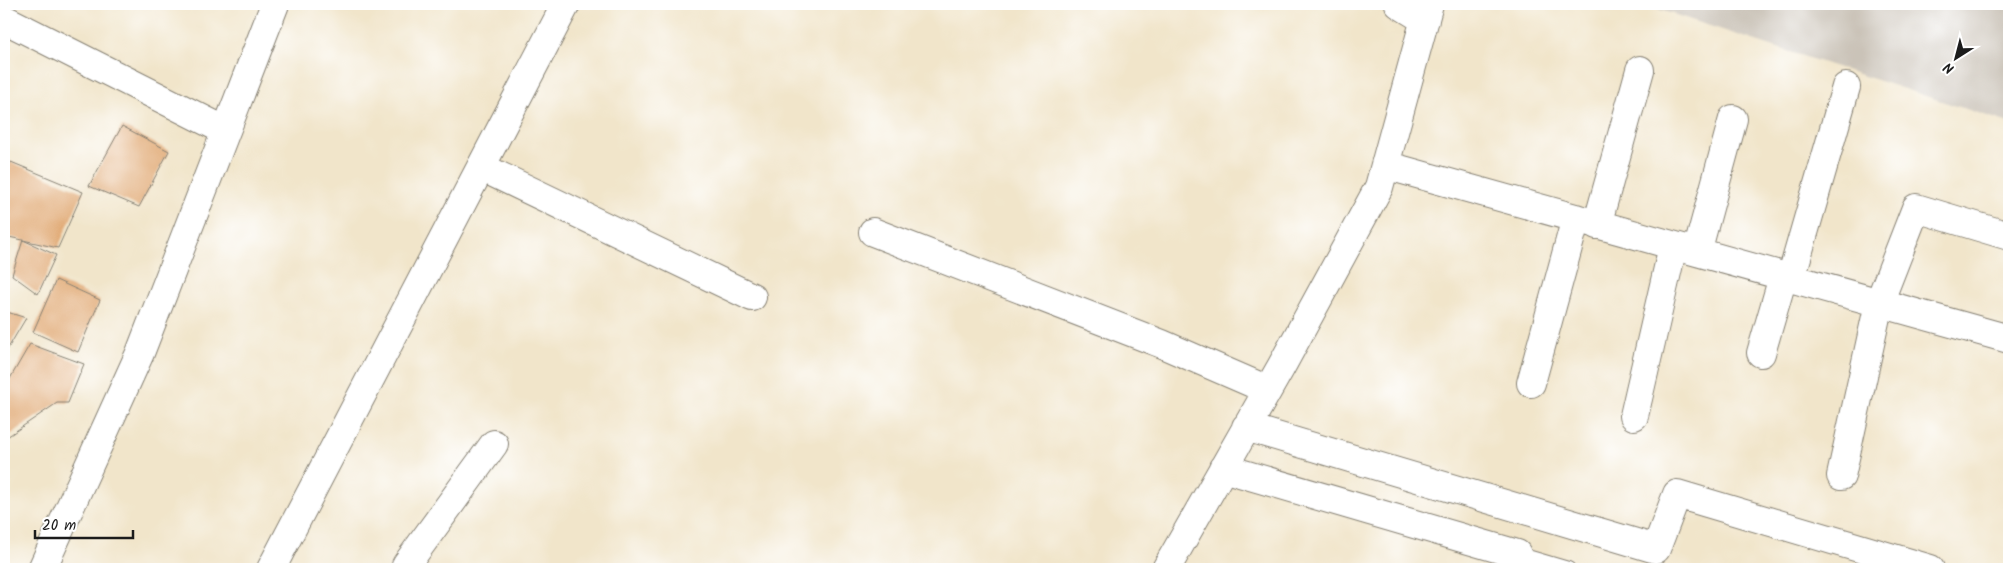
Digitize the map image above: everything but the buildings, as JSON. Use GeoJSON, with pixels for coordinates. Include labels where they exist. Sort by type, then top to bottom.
{"type":"FeatureCollection","features":[{"type":"Feature","properties":{"kind":"street"},"geometry":{"type":"LineString","coordinates":[[42,569],[140,353],[275,4]]}},
{"type":"Feature","properties":{"kind":"street"},"geometry":{"type":"LineString","coordinates":[[271,569],[566,4]]}},
{"type":"Feature","properties":{"kind":"street"},"geometry":{"type":"LineString","coordinates":[[1166,569],[1268,390],[1379,187],[1427,12],[1399,4]]}},
{"type":"Feature","properties":{"kind":"street"},"geometry":{"type":"LineString","coordinates":[[4,19],[226,131]]}},
{"type":"Feature","properties":{"kind":"street"},"geometry":{"type":"LineString","coordinates":[[1531,382],[1640,70]]}},
{"type":"Feature","properties":{"kind":"street"},"geometry":{"type":"LineString","coordinates":[[1761,353],[1787,277],[1846,87]]}},
{"type":"Feature","properties":{"kind":"street"},"geometry":{"type":"LineString","coordinates":[[1634,416],[1685,249],[1733,119]]}},
{"type":"Feature","properties":{"kind":"street"},"geometry":{"type":"LineString","coordinates":[[1385,166],[2009,339]]}},
{"type":"Feature","properties":{"kind":"street"},"geometry":{"type":"LineString","coordinates":[[481,167],[752,296]]}},
{"type":"Feature","properties":{"kind":"street"},"geometry":{"type":"LineString","coordinates":[[1841,476],[1879,303],[1916,208],[2007,228]]}},
{"type":"Feature","properties":{"kind":"street"},"geometry":{"type":"LineString","coordinates":[[873,232],[1162,344],[1268,390]]}},
{"type":"Feature","properties":{"kind":"street"},"geometry":{"type":"LineString","coordinates":[[1246,427],[1656,548],[1677,494],[1930,569]]}},
{"type":"Feature","properties":{"kind":"street"},"geometry":{"type":"LineString","coordinates":[[406,569],[406,565],[494,444]]}},
{"type":"Feature","properties":{"kind":"street"},"geometry":{"type":"LineString","coordinates":[[1223,468],[1515,562]]}},
{"type":"Feature","properties":{"kind":"lane"},"geometry":{"type":"LineString","coordinates":[[1515,562],[1568,569]]}},
{"type":"Feature","properties":{"kind":"shaded area"},"geometry":{"type":"Polygon","coordinates":[[[1642,4],[2009,4],[2009,123],[1642,4]]]}}]}
